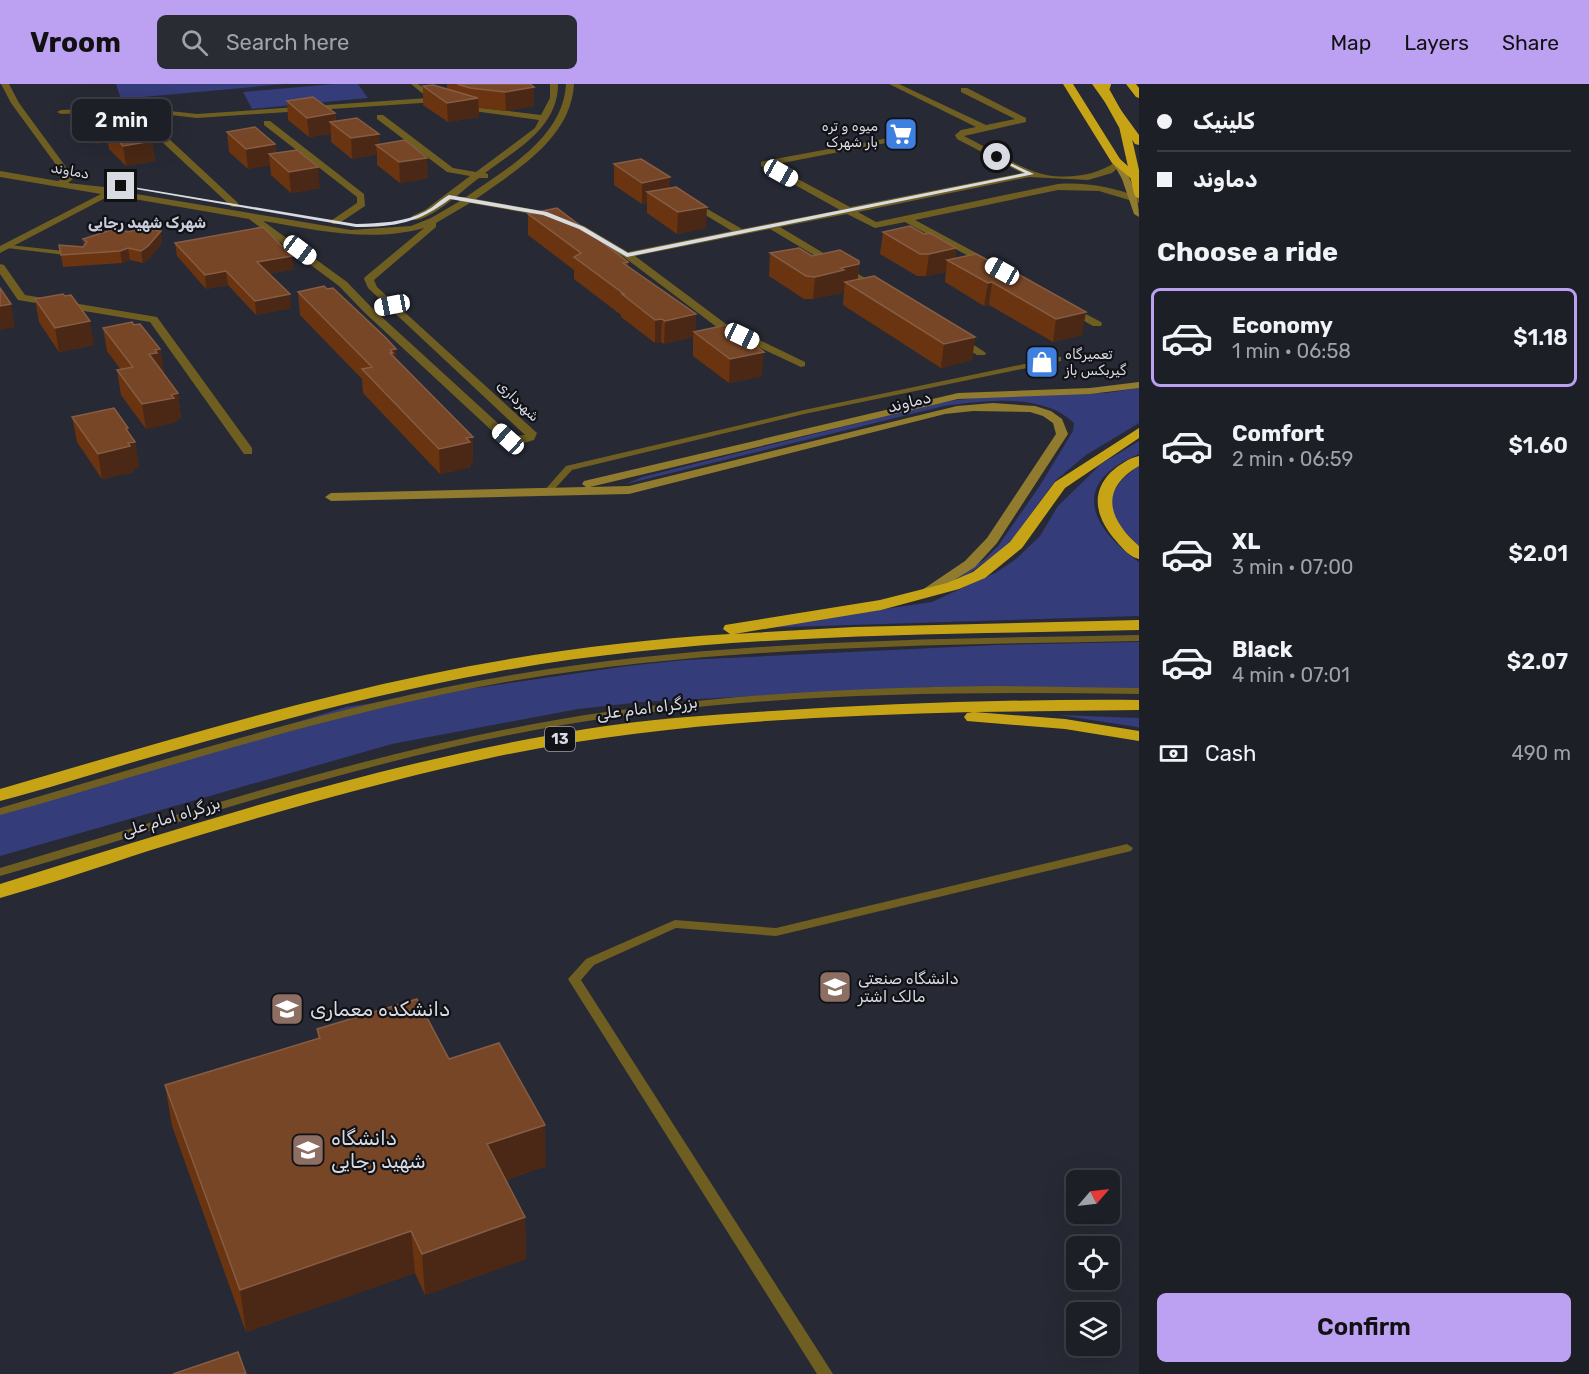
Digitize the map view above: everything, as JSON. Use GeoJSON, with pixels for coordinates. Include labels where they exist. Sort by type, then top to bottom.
{"type":"FeatureCollection","features":[{"type":"Feature","properties":{"kind":"highway"},"geometry":{"type":"LineString","coordinates":[[1068,84],[1117,163],[1139,182]]}},
{"type":"Feature","properties":{"kind":"highway"},"geometry":{"type":"LineString","coordinates":[[1097,84],[1139,142]]}},
{"type":"Feature","properties":{"kind":"highway"},"geometry":{"type":"LineString","coordinates":[[1137,197],[1126,134],[1121,119],[1104,90],[1107,84],[1139,123]]}},
{"type":"Feature","properties":{"kind":"highway"},"geometry":{"type":"LineString","coordinates":[[1131,84],[1139,95]]}},
{"type":"Feature","properties":{"kind":"highway"},"geometry":{"type":"LineString","coordinates":[[669,642],[755,623],[881,605],[953,586],[979,575],[1016,544],[1060,485],[1134,436]]}},
{"type":"Feature","properties":{"kind":"highway"},"geometry":{"type":"LineString","coordinates":[[1139,460],[1114,477],[1103,496],[1106,518],[1114,530],[1139,554]]}},
{"type":"Feature","properties":{"kind":"highway"},"geometry":{"type":"LineString","coordinates":[[0,795],[289,712],[399,685],[569,655],[669,642],[776,635],[1139,625]]}},
{"type":"Feature","properties":{"kind":"highway","name":"بزرگراه امام علی"},"geometry":{"type":"LineString","coordinates":[[0,891],[225,820],[372,779],[551,740],[661,724],[869,709],[1062,704],[1139,705]]}},
{"type":"Feature","properties":{"kind":"highway"},"geometry":{"type":"LineString","coordinates":[[869,709],[1065,724],[1139,736]]}},
{"type":"Feature","properties":{"kind":"main road"},"geometry":{"type":"LineString","coordinates":[[1117,163],[1137,197],[1139,214]]}},
{"type":"Feature","properties":{"kind":"main road","name":"دماوند"},"geometry":{"type":"LineString","coordinates":[[547,492],[622,477],[885,411],[958,396],[1090,391],[1139,385]]}},
{"type":"Feature","properties":{"kind":"main road","name":"دماوند"},"geometry":{"type":"LineString","coordinates":[[331,497],[629,490],[945,411],[1016,406],[1035,409],[1057,420],[1062,427],[1062,434],[992,540],[970,564],[927,593]]}},
{"type":"Feature","properties":{"kind":"street"},"geometry":{"type":"LineString","coordinates":[[4,84],[15,103],[70,178],[60,184]]}},
{"type":"Feature","properties":{"kind":"street","name":"دماوند"},"geometry":{"type":"LineString","coordinates":[[0,166],[335,222],[384,225],[409,221],[428,212],[527,141],[545,118],[554,98],[554,84]]}},
{"type":"Feature","properties":{"kind":"street","name":"دماوند"},"geometry":{"type":"LineString","coordinates":[[0,174],[351,233],[387,232],[420,226],[444,216],[543,143],[555,131],[570,99],[570,84]]}},
{"type":"Feature","properties":{"kind":"street"},"geometry":{"type":"LineString","coordinates":[[892,84],[985,128]]}},
{"type":"Feature","properties":{"kind":"street"},"geometry":{"type":"LineString","coordinates":[[414,85],[434,100]]}},
{"type":"Feature","properties":{"kind":"street"},"geometry":{"type":"LineString","coordinates":[[960,87],[1023,120],[959,135],[1058,186]]}},
{"type":"Feature","properties":{"kind":"street"},"geometry":{"type":"LineString","coordinates":[[61,112],[134,109],[197,116],[434,100],[468,109],[545,118]]}},
{"type":"Feature","properties":{"kind":"street"},"geometry":{"type":"LineString","coordinates":[[380,117],[450,170],[496,178]]}},
{"type":"Feature","properties":{"kind":"street"},"geometry":{"type":"LineString","coordinates":[[267,123],[361,196],[362,204],[335,222]]}},
{"type":"Feature","properties":{"kind":"street"},"geometry":{"type":"LineString","coordinates":[[149,125],[235,205]]}},
{"type":"Feature","properties":{"kind":"street"},"geometry":{"type":"LineString","coordinates":[[891,139],[764,164],[875,225],[1058,186],[1100,187],[1137,197]]}},
{"type":"Feature","properties":{"kind":"street"},"geometry":{"type":"LineString","coordinates":[[627,255],[1031,174],[1083,178],[1106,173],[1117,163]]}},
{"type":"Feature","properties":{"kind":"street"},"geometry":{"type":"LineString","coordinates":[[4,248],[121,186]]}},
{"type":"Feature","properties":{"kind":"street"},"geometry":{"type":"LineString","coordinates":[[680,196],[740,232]]}},
{"type":"Feature","properties":{"kind":"street"},"geometry":{"type":"LineString","coordinates":[[449,197],[544,214],[581,228],[627,255],[722,326],[801,364]]}},
{"type":"Feature","properties":{"kind":"street","name":"شهرداری"},"geometry":{"type":"LineString","coordinates":[[250,216],[343,284],[368,310],[508,439],[517,441],[530,437],[531,433],[369,284],[369,279]]}},
{"type":"Feature","properties":{"kind":"street"},"geometry":{"type":"LineString","coordinates":[[343,284],[369,279],[444,216]]}},
{"type":"Feature","properties":{"kind":"street"},"geometry":{"type":"LineString","coordinates":[[907,219],[997,268]]}},
{"type":"Feature","properties":{"kind":"street"},"geometry":{"type":"LineString","coordinates":[[772,226],[882,293]]}},
{"type":"Feature","properties":{"kind":"street"},"geometry":{"type":"LineString","coordinates":[[0,267],[22,298],[153,319],[248,451]]}},
{"type":"Feature","properties":{"kind":"street"},"geometry":{"type":"LineString","coordinates":[[1058,302],[1098,324]]}},
{"type":"Feature","properties":{"kind":"street"},"geometry":{"type":"LineString","coordinates":[[368,310],[392,305]]}},
{"type":"Feature","properties":{"kind":"street"},"geometry":{"type":"LineString","coordinates":[[951,335],[981,353]]}},
{"type":"Feature","properties":{"kind":"lane"},"geometry":{"type":"LineString","coordinates":[[4,248],[84,255]]}},
{"type":"Feature","properties":{"kind":"lane"},"geometry":{"type":"LineString","coordinates":[[547,492],[568,468],[815,409],[1058,359]]}},
{"type":"Feature","properties":{"kind":"lane"},"geometry":{"type":"LineString","coordinates":[[0,812],[288,728],[414,698],[520,677],[629,662],[723,653],[971,642],[1139,638]]}},
{"type":"Feature","properties":{"kind":"lane"},"geometry":{"type":"LineString","coordinates":[[0,872],[354,767],[559,722],[705,702],[838,693],[958,690],[1139,691]]}},
{"type":"Feature","properties":{"kind":"lane"},"geometry":{"type":"LineString","coordinates":[[825,1374],[574,980],[590,962],[675,924],[776,932],[1127,848]]}},
{"type":"Feature","properties":{"kind":"shaded area"},"geometry":{"type":"Polygon","coordinates":[[[116,84],[285,84],[121,99],[116,84]]]}},
{"type":"Feature","properties":{"kind":"shaded area"},"geometry":{"type":"Polygon","coordinates":[[[358,84],[368,98],[252,109],[243,92],[358,84]]]}},
{"type":"Feature","properties":{"kind":"shaded area"},"geometry":{"type":"Polygon","coordinates":[[[1139,388],[1139,423],[1086,455],[1055,481],[1008,545],[966,576],[947,585],[985,559],[998,546],[1039,487],[1073,431],[1074,423],[1061,413],[1030,403],[1012,401],[944,406],[626,484],[642,477],[947,401],[1006,395],[1106,393],[1139,388]]]}},
{"type":"Feature","properties":{"kind":"shaded area"},"geometry":{"type":"Polygon","coordinates":[[[1139,441],[1139,454],[1117,465],[1103,478],[1095,491],[1094,505],[1099,520],[1108,534],[1139,562],[1139,616],[755,628],[932,602],[997,572],[1016,559],[1040,536],[1058,506],[1101,464],[1139,441]]]}},
{"type":"Feature","properties":{"kind":"shaded area"},"geometry":{"type":"Polygon","coordinates":[[[1139,466],[1139,546],[1119,525],[1111,505],[1117,486],[1139,466]]]}},
{"type":"Feature","properties":{"kind":"shaded area"},"geometry":{"type":"Polygon","coordinates":[[[1139,642],[1139,688],[929,687],[642,702],[578,709],[392,744],[0,856],[0,812],[346,707],[627,666],[685,660],[996,645],[1139,642]]]}},
{"type":"Feature","properties":{"kind":"shaded area"},"geometry":{"type":"Polygon","coordinates":[[[1059,715],[1139,718],[1139,728],[1137,727],[1059,715]]]}},
{"type":"Feature","properties":{"kind":"building"},"geometry":{"type":"Polygon","coordinates":[[[457,84],[530,84],[534,87],[505,92],[470,88],[457,84]]]}},
{"type":"Feature","properties":{"kind":"building"},"geometry":{"type":"Polygon","coordinates":[[[433,85],[478,98],[447,103],[423,86],[433,85]]]}},
{"type":"Feature","properties":{"kind":"building"},"geometry":{"type":"Polygon","coordinates":[[[313,97],[335,113],[307,118],[287,101],[313,97]]]}},
{"type":"Feature","properties":{"kind":"building"},"geometry":{"type":"Polygon","coordinates":[[[98,104],[115,121],[92,125],[75,108],[98,104]]]}},
{"type":"Feature","properties":{"kind":"building"},"geometry":{"type":"Polygon","coordinates":[[[357,118],[379,134],[351,138],[330,122],[357,118]]]}},
{"type":"Feature","properties":{"kind":"building"},"geometry":{"type":"Polygon","coordinates":[[[135,125],[152,141],[123,146],[107,129],[135,125]]]}},
{"type":"Feature","properties":{"kind":"building"},"geometry":{"type":"Polygon","coordinates":[[[255,127],[275,144],[246,149],[227,132],[255,127]]]}},
{"type":"Feature","properties":{"kind":"building"},"geometry":{"type":"Polygon","coordinates":[[[405,140],[427,158],[399,162],[376,145],[405,140]]]}},
{"type":"Feature","properties":{"kind":"building"},"geometry":{"type":"Polygon","coordinates":[[[297,150],[318,167],[289,172],[269,154],[297,150]]]}},
{"type":"Feature","properties":{"kind":"building"},"geometry":{"type":"Polygon","coordinates":[[[641,159],[670,177],[642,183],[614,164],[641,159]]]}},
{"type":"Feature","properties":{"kind":"building"},"geometry":{"type":"Polygon","coordinates":[[[676,187],[707,207],[678,212],[647,192],[676,187]]]}},
{"type":"Feature","properties":{"kind":"building"},"geometry":{"type":"Polygon","coordinates":[[[557,208],[628,262],[623,263],[696,314],[665,321],[655,320],[574,257],[581,253],[528,214],[557,208]]]}},
{"type":"Feature","properties":{"kind":"building"},"geometry":{"type":"Polygon","coordinates":[[[910,226],[924,234],[930,233],[956,248],[920,254],[883,232],[910,226]]]}},
{"type":"Feature","properties":{"kind":"building"},"geometry":{"type":"Polygon","coordinates":[[[263,227],[292,256],[257,262],[290,294],[255,301],[226,271],[205,275],[175,243],[263,227]]]}},
{"type":"Feature","properties":{"kind":"building"},"geometry":{"type":"Polygon","coordinates":[[[141,228],[161,231],[141,251],[128,248],[120,251],[61,255],[59,245],[83,247],[87,242],[83,239],[111,230],[119,229],[128,232],[141,228]]]}},
{"type":"Feature","properties":{"kind":"building"},"geometry":{"type":"Polygon","coordinates":[[[799,248],[812,256],[840,250],[859,261],[859,264],[815,277],[806,276],[770,253],[799,248]]]}},
{"type":"Feature","properties":{"kind":"building"},"geometry":{"type":"Polygon","coordinates":[[[976,254],[991,262],[995,261],[1086,312],[1056,319],[992,282],[988,283],[947,260],[976,254]]]}},
{"type":"Feature","properties":{"kind":"building"},"geometry":{"type":"Polygon","coordinates":[[[874,276],[975,337],[944,344],[845,282],[874,276]]]}},
{"type":"Feature","properties":{"kind":"building"},"geometry":{"type":"Polygon","coordinates":[[[324,286],[327,289],[333,288],[386,338],[396,349],[390,350],[393,353],[390,353],[473,437],[466,438],[470,442],[439,449],[362,369],[372,367],[298,292],[324,286]]]}},
{"type":"Feature","properties":{"kind":"building"},"geometry":{"type":"Polygon","coordinates":[[[0,288],[11,304],[0,306],[0,288]]]}},
{"type":"Feature","properties":{"kind":"building"},"geometry":{"type":"Polygon","coordinates":[[[63,294],[71,295],[90,321],[55,328],[35,299],[63,294]]]}},
{"type":"Feature","properties":{"kind":"building"},"geometry":{"type":"Polygon","coordinates":[[[132,322],[134,325],[140,324],[160,349],[155,350],[157,353],[149,354],[178,393],[171,395],[174,398],[142,404],[117,370],[133,367],[103,328],[132,322]]]}},
{"type":"Feature","properties":{"kind":"building"},"geometry":{"type":"Polygon","coordinates":[[[726,325],[764,352],[730,359],[694,332],[726,325]]]}},
{"type":"Feature","properties":{"kind":"building"},"geometry":{"type":"Polygon","coordinates":[[[114,408],[135,442],[128,443],[130,446],[98,454],[72,417],[114,408]]]}},
{"type":"Feature","properties":{"kind":"building"},"geometry":{"type":"Polygon","coordinates":[[[417,999],[449,1059],[499,1043],[545,1125],[487,1144],[525,1217],[422,1254],[411,1231],[240,1290],[165,1085],[320,1038],[317,1029],[417,999]]]}},
{"type":"Feature","properties":{"kind":"building"},"geometry":{"type":"Polygon","coordinates":[[[238,1352],[246,1374],[173,1374],[238,1352]]]}},
{"type":"Feature","properties":{"kind":"place","name":"میوه و تره بار شهرک"},"geometry":{"type":"Point","coordinates":[901,134]}},
{"type":"Feature","properties":{"kind":"place","name":"تعمیرگاه گیربکس باز"},"geometry":{"type":"Point","coordinates":[1042,362]}},
{"type":"Feature","properties":{"kind":"place","name":"دانشگاه صنعتی مالک اشتر"},"geometry":{"type":"Point","coordinates":[835,987]}},
{"type":"Feature","properties":{"kind":"place","name":"دانشکده معماری"},"geometry":{"type":"Point","coordinates":[287,1009]}},
{"type":"Feature","properties":{"kind":"place","name":"دانشگاه شهید رجایی"},"geometry":{"type":"Point","coordinates":[308,1150]}},
{"type":"Feature","properties":{"kind":"district","name":"شهرک شهید رجایی"},"geometry":{"type":"Point","coordinates":[147,223]}},
{"type":"Feature","properties":{"kind":"route"},"geometry":{"type":"LineString","coordinates":[[121,186],[356,225],[384,225],[409,221],[428,212],[449,197],[544,214],[581,228],[627,255],[1031,174],[997,157]]}}]}
